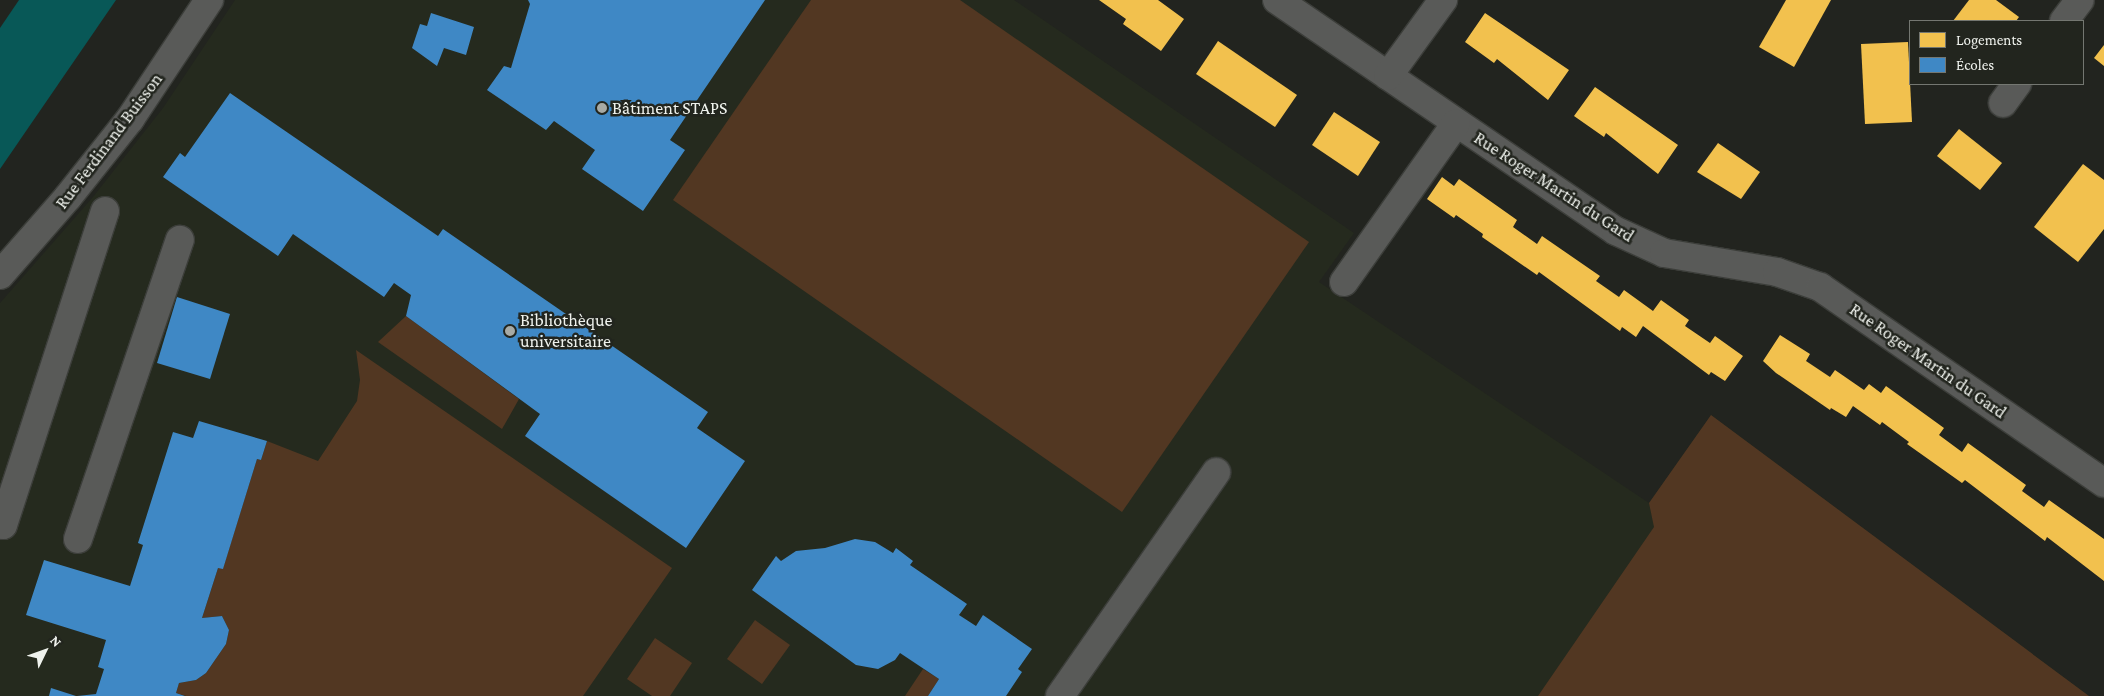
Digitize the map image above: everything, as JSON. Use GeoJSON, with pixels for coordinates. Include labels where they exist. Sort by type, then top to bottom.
{"type":"FeatureCollection","features":[{"type":"Feature","properties":{"kind":"street","name":"Rue Ferdinand Buisson"},"geometry":{"type":"LineString","coordinates":[[0,275],[124,126],[209,0]]}},
{"type":"Feature","properties":{"kind":"street","name":"Rue Roger Martin du Gard"},"geometry":{"type":"LineString","coordinates":[[1277,0],[1586,213],[1643,245],[1694,260],[1777,272],[1820,288],[2104,483]]}},
{"type":"Feature","properties":{"kind":"street"},"geometry":{"type":"LineString","coordinates":[[1388,76],[1443,0]]}},
{"type":"Feature","properties":{"kind":"street"},"geometry":{"type":"LineString","coordinates":[[2065,20],[2080,0]]}},
{"type":"Feature","properties":{"kind":"street"},"geometry":{"type":"LineString","coordinates":[[1344,282],[1456,123]]}},
{"type":"Feature","properties":{"kind":"street"},"geometry":{"type":"LineString","coordinates":[[0,524],[3,525],[105,211]]}},
{"type":"Feature","properties":{"kind":"street"},"geometry":{"type":"LineString","coordinates":[[78,539],[180,240]]}},
{"type":"Feature","properties":{"kind":"street"},"geometry":{"type":"LineString","coordinates":[[1060,696],[1216,472]]}},
{"type":"Feature","properties":{"kind":"shaded area"},"geometry":{"type":"Polygon","coordinates":[[[235,0],[1014,0],[1354,233],[1319,282],[1649,503],[1711,415],[2089,696],[0,696],[0,303],[93,197],[163,108],[235,0]]]}},
{"type":"Feature","properties":{"kind":"shaded area"},"geometry":{"type":"Polygon","coordinates":[[[811,0],[960,0],[1309,242],[1122,512],[673,200],[811,0]]]}},
{"type":"Feature","properties":{"kind":"shaded area"},"geometry":{"type":"Polygon","coordinates":[[[406,316],[519,399],[502,429],[378,342],[406,316]]]}},
{"type":"Feature","properties":{"kind":"shaded area"},"geometry":{"type":"Polygon","coordinates":[[[356,350],[672,568],[583,696],[186,696],[176,693],[179,683],[196,680],[206,673],[226,644],[229,630],[222,616],[202,618],[218,568],[223,568],[257,459],[261,460],[267,441],[318,461],[357,401],[360,380],[356,350]]]}},
{"type":"Feature","properties":{"kind":"shaded area"},"geometry":{"type":"Polygon","coordinates":[[[1711,415],[2089,696],[1538,696],[1654,527],[1649,503],[1711,415]]]}},
{"type":"Feature","properties":{"kind":"shaded area"},"geometry":{"type":"Polygon","coordinates":[[[755,620],[790,645],[762,684],[727,659],[755,620]]]}},
{"type":"Feature","properties":{"kind":"shaded area"},"geometry":{"type":"Polygon","coordinates":[[[655,638],[692,663],[670,696],[652,696],[627,679],[655,638]]]}},
{"type":"Feature","properties":{"kind":"shaded area"},"geometry":{"type":"Polygon","coordinates":[[[923,669],[939,679],[928,696],[905,696],[923,669]]]}},
{"type":"Feature","properties":{"kind":"water"},"geometry":{"type":"Polygon","coordinates":[[[19,0],[116,0],[0,169],[0,28],[19,0]]]}},
{"type":"Feature","properties":{"kind":"building: Logements"},"geometry":{"type":"Polygon","coordinates":[[[1099,0],[1158,0],[1184,19],[1161,51],[1123,24],[1126,19],[1099,0]]]}},
{"type":"Feature","properties":{"kind":"building: Logements"},"geometry":{"type":"Polygon","coordinates":[[[1786,0],[1831,0],[1794,67],[1759,47],[1786,0]]]}},
{"type":"Feature","properties":{"kind":"building: Logements"},"geometry":{"type":"Polygon","coordinates":[[[1969,0],[1996,0],[2019,17],[2017,20],[1954,20],[1969,0]]]}},
{"type":"Feature","properties":{"kind":"building: Logements"},"geometry":{"type":"Polygon","coordinates":[[[1485,13],[1569,70],[1548,100],[1497,59],[1494,63],[1465,42],[1485,13]]]}},
{"type":"Feature","properties":{"kind":"building: Logements"},"geometry":{"type":"Polygon","coordinates":[[[1218,41],[1297,95],[1275,127],[1196,74],[1218,41]]]}},
{"type":"Feature","properties":{"kind":"building: Logements"},"geometry":{"type":"Polygon","coordinates":[[[1908,42],[1912,122],[1865,124],[1861,44],[1908,42]]]}},
{"type":"Feature","properties":{"kind":"building: Logements"},"geometry":{"type":"Polygon","coordinates":[[[2104,45],[2104,66],[2094,58],[2104,45]]]}},
{"type":"Feature","properties":{"kind":"building: Logements"},"geometry":{"type":"Polygon","coordinates":[[[1595,87],[1678,145],[1658,174],[1606,133],[1604,137],[1574,116],[1595,87]]]}},
{"type":"Feature","properties":{"kind":"building: Logements"},"geometry":{"type":"Polygon","coordinates":[[[1334,112],[1380,142],[1358,176],[1312,145],[1334,112]]]}},
{"type":"Feature","properties":{"kind":"building: Logements"},"geometry":{"type":"Polygon","coordinates":[[[1959,129],[2002,163],[1980,190],[1937,156],[1959,129]]]}},
{"type":"Feature","properties":{"kind":"building: Logements"},"geometry":{"type":"Polygon","coordinates":[[[1718,143],[1760,172],[1741,199],[1697,172],[1718,143]]]}},
{"type":"Feature","properties":{"kind":"building: Logements"},"geometry":{"type":"Polygon","coordinates":[[[2083,164],[2104,180],[2104,229],[2078,262],[2034,227],[2083,164]]]}},
{"type":"Feature","properties":{"kind":"building: Logements"},"geometry":{"type":"Polygon","coordinates":[[[1442,177],[1454,186],[1459,179],[1517,220],[1513,227],[1537,244],[1542,236],[1600,276],[1596,281],[1619,297],[1624,290],[1653,311],[1661,300],[1689,320],[1685,326],[1710,343],[1715,336],[1743,356],[1725,381],[1711,372],[1709,375],[1643,326],[1636,337],[1622,327],[1620,331],[1539,272],[1537,275],[1482,237],[1483,234],[1456,215],[1454,218],[1427,199],[1442,177]]]}},
{"type":"Feature","properties":{"kind":"building: Logements"},"geometry":{"type":"Polygon","coordinates":[[[1780,335],[1810,354],[1806,361],[1830,377],[1835,370],[1864,390],[1869,384],[1881,393],[1886,386],[1944,428],[1939,435],[1962,452],[1968,443],[2026,485],[2022,491],[2044,507],[2049,500],[2104,539],[2104,581],[2047,537],[2045,541],[1965,480],[1962,483],[1907,444],[1909,442],[1882,422],[1880,425],[1853,406],[1846,417],[1831,408],[1830,410],[1776,373],[1763,361],[1780,335]]]}},
{"type":"Feature","properties":{"kind":"building: Écoles","name":"Bâtiment STAPS"},"geometry":{"type":"Polygon","coordinates":[[[528,0],[765,0],[670,140],[685,150],[643,211],[582,169],[595,150],[554,121],[546,130],[487,90],[504,66],[511,68],[530,4],[528,0]]]}},
{"type":"Feature","properties":{"kind":"building: Écoles"},"geometry":{"type":"Polygon","coordinates":[[[431,13],[474,27],[466,55],[444,48],[437,66],[412,48],[420,24],[427,26],[431,13]]]}},
{"type":"Feature","properties":{"kind":"building: Écoles"},"geometry":{"type":"Polygon","coordinates":[[[230,93],[438,236],[443,229],[708,412],[697,428],[745,461],[686,548],[525,436],[540,414],[406,316],[411,295],[394,283],[384,297],[293,234],[278,256],[163,177],[180,153],[185,157],[230,93]]]}},
{"type":"Feature","properties":{"kind":"building: Écoles"},"geometry":{"type":"Polygon","coordinates":[[[177,297],[230,314],[210,379],[157,363],[177,297]]]}},
{"type":"Feature","properties":{"kind":"building: Écoles"},"geometry":{"type":"Polygon","coordinates":[[[199,421],[267,441],[261,460],[257,459],[223,569],[218,568],[202,618],[222,616],[229,630],[226,644],[206,673],[196,680],[179,683],[176,693],[185,696],[77,696],[96,694],[104,669],[98,667],[106,640],[26,615],[44,560],[130,586],[143,545],[138,543],[173,432],[193,438],[199,421]]]}},
{"type":"Feature","properties":{"kind":"building: Écoles"},"geometry":{"type":"Polygon","coordinates":[[[855,539],[875,542],[893,553],[896,548],[913,561],[910,565],[967,604],[959,615],[976,626],[983,615],[1032,649],[1018,669],[1022,672],[1006,696],[928,696],[939,679],[900,653],[895,660],[878,669],[856,665],[752,590],[776,556],[781,561],[796,551],[825,548],[855,539]]]}},
{"type":"Feature","properties":{"kind":"building: Écoles"},"geometry":{"type":"Polygon","coordinates":[[[51,688],[76,696],[49,696],[51,688]]]}},
{"type":"Feature","properties":{"kind":"place","name":"Bâtiment STAPS"},"geometry":{"type":"Point","coordinates":[602,108]}},
{"type":"Feature","properties":{"kind":"place","name":"Bibliothèque universitaire"},"geometry":{"type":"Point","coordinates":[510,331]}}]}
